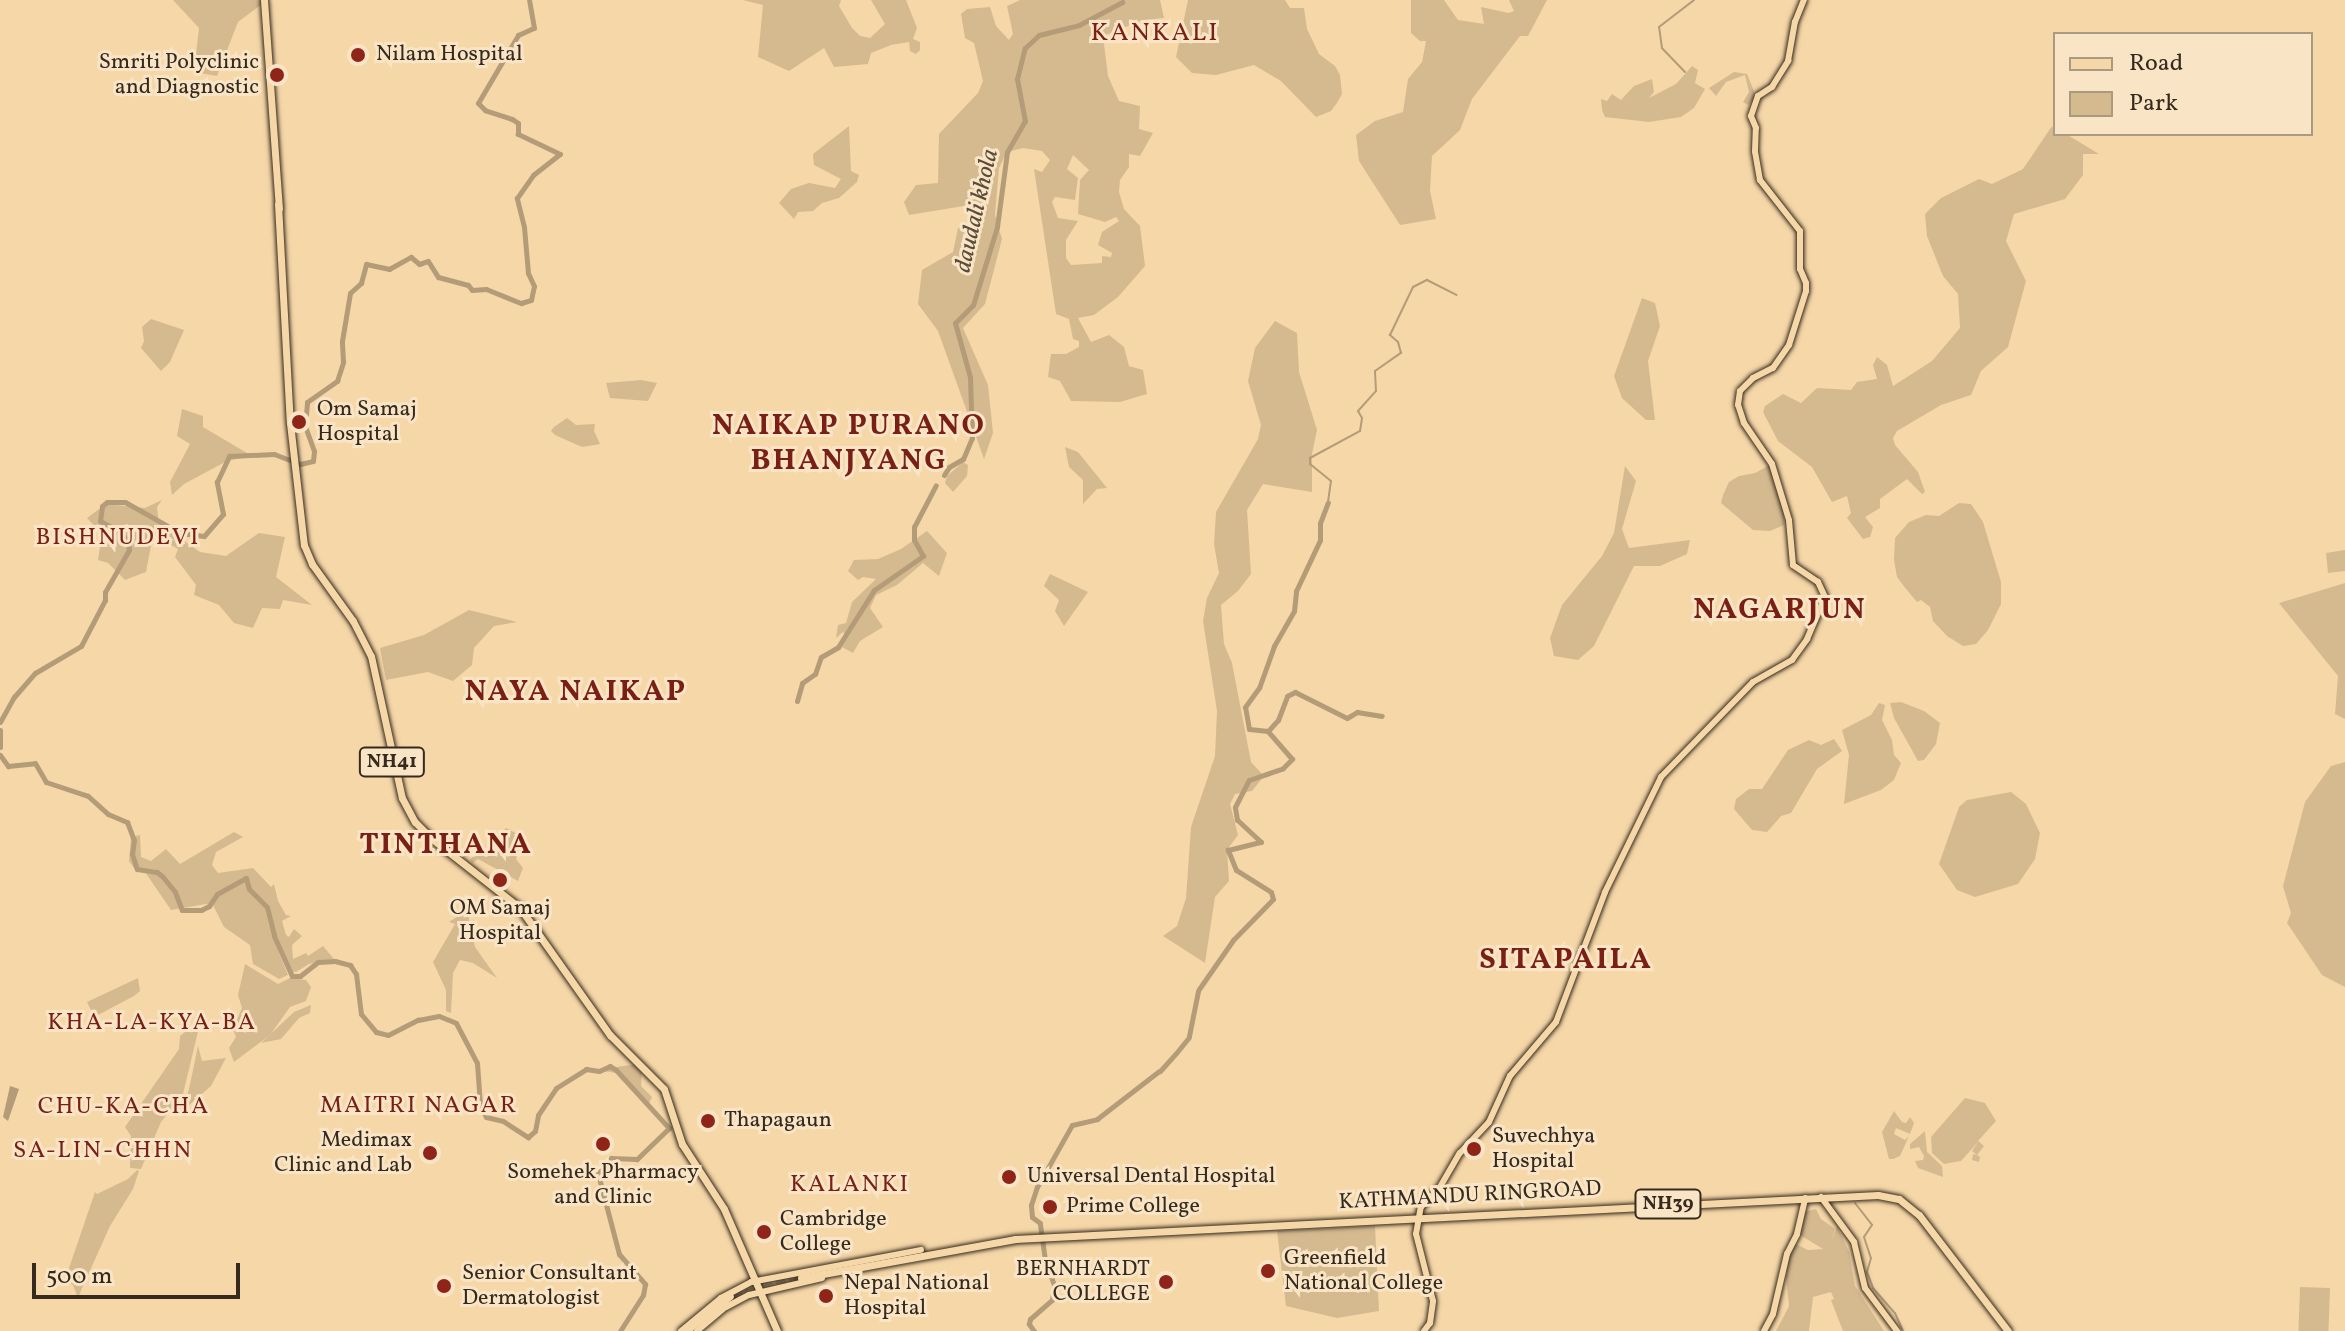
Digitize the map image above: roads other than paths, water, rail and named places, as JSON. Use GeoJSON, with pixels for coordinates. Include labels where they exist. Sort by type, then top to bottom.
{"type":"FeatureCollection","features":[{"type":"Feature","properties":{"kind":"highway","name":"NH41"},"geometry":{"type":"LineString","coordinates":[[265,0],[287,355],[305,552],[366,643],[379,687],[397,784],[405,806],[432,839],[515,903],[614,1040],[664,1089],[681,1137],[724,1209],[777,1331]]}},
{"type":"Feature","properties":{"kind":"highway","name":"KATHMANDU RINGROAD"},"geometry":{"type":"LineString","coordinates":[[800,1277],[991,1238],[1882,1195],[1905,1203],[1919,1215],[2008,1331]]}},
{"type":"Feature","properties":{"kind":"highway"},"geometry":{"type":"LineString","coordinates":[[689,1331],[730,1298]]}},
{"type":"Feature","properties":{"kind":"main road"},"geometry":{"type":"LineString","coordinates":[[1424,1331],[1431,1319],[1432,1296],[1416,1234],[1421,1207],[1440,1187],[1460,1153],[1489,1122],[1505,1082],[1556,1022],[1605,892],[1661,777],[1753,682],[1792,660],[1807,639],[1825,597],[1819,582],[1793,565],[1789,520],[1772,464],[1744,423],[1738,405],[1740,391],[1753,378],[1773,368],[1789,345],[1805,293],[1806,283],[1800,269],[1800,231],[1760,180],[1755,151],[1756,128],[1751,116],[1758,96],[1772,87],[1788,61],[1795,22],[1804,0]]}},
{"type":"Feature","properties":{"kind":"main road"},"geometry":{"type":"LineString","coordinates":[[1821,1197],[1854,1242],[1865,1288],[1897,1331]]}},
{"type":"Feature","properties":{"kind":"main road"},"geometry":{"type":"LineString","coordinates":[[1764,1331],[1773,1314],[1787,1254],[1797,1234],[1805,1198]]}},
{"type":"Feature","properties":{"kind":"main road"},"geometry":{"type":"LineString","coordinates":[[689,1331],[728,1293],[757,1280],[922,1252]]}},
{"type":"Feature","properties":{"kind":"main road"},"geometry":{"type":"LineString","coordinates":[[689,1331],[726,1307],[761,1291],[922,1252]]}},
{"type":"Feature","properties":{"kind":"waterway"},"geometry":{"type":"LineString","coordinates":[[0,722],[14,697],[35,673],[81,646],[105,600],[105,592],[129,550],[128,541],[119,531],[100,521],[102,506],[107,502],[125,502],[180,533],[204,536],[223,514],[217,482],[229,456],[274,454],[300,464],[313,461],[314,451],[305,426],[307,402],[337,381],[343,362],[342,341],[350,293],[361,283],[366,264],[389,269],[411,257],[419,264],[428,261],[438,277],[468,285],[472,290],[486,289],[521,303],[531,300],[534,286],[528,273],[524,227],[517,198],[533,175],[560,154],[518,134],[518,123],[485,110],[478,103],[518,35],[534,28],[529,0]]}},
{"type":"Feature","properties":{"kind":"waterway"},"geometry":{"type":"LineString","coordinates":[[1685,72],[1662,48],[1659,27],[1694,0]]}},
{"type":"Feature","properties":{"kind":"waterway","name":"daudali khola"},"geometry":{"type":"LineString","coordinates":[[944,475],[949,467],[963,459],[972,438],[970,377],[955,323],[973,305],[997,227],[1007,152],[1025,121],[1017,79],[1025,48],[1039,35],[1079,25],[1122,2]]}},
{"type":"Feature","properties":{"kind":"waterway"},"geometry":{"type":"LineString","coordinates":[[1328,502],[1331,481],[1310,464],[1310,458],[1360,431],[1362,418],[1358,411],[1376,391],[1375,371],[1401,353],[1398,342],[1390,335],[1413,287],[1427,280],[1456,295]]}},
{"type":"Feature","properties":{"kind":"waterway","name":"daudali khola"},"geometry":{"type":"LineString","coordinates":[[797,701],[802,683],[815,674],[821,657],[838,647],[874,590],[923,556],[914,540],[914,527],[936,485]]}},
{"type":"Feature","properties":{"kind":"waterway"},"geometry":{"type":"LineString","coordinates":[[1268,731],[1249,729],[1245,707],[1259,688],[1274,646],[1294,611],[1296,591],[1320,540],[1320,523],[1328,502]]}},
{"type":"Feature","properties":{"kind":"waterway"},"geometry":{"type":"LineString","coordinates":[[1199,989],[1233,940],[1273,899],[1271,892],[1236,870],[1228,850],[1261,842],[1237,820],[1235,807],[1249,780],[1283,768],[1292,759],[1268,731],[1278,720],[1287,696],[1295,692],[1347,718],[1357,712],[1382,716]]}},
{"type":"Feature","properties":{"kind":"waterway"},"geometry":{"type":"LineString","coordinates":[[0,730],[0,747]]}},
{"type":"Feature","properties":{"kind":"waterway"},"geometry":{"type":"LineString","coordinates":[[0,755],[8,766],[35,763],[46,782],[88,796],[108,814],[127,822],[134,840],[132,854],[137,869],[157,872],[163,877],[175,892],[182,910],[201,910],[209,906],[217,894],[246,878],[249,889],[267,907],[274,936],[292,976],[300,976],[318,962],[335,961],[350,965],[356,974],[361,1014],[376,1032],[388,1035],[418,1020],[439,1016],[456,1023],[477,1063],[480,1105],[486,1117],[503,1121],[528,1137],[535,1131],[538,1115],[556,1088],[586,1069],[599,1071],[610,1066],[616,1070],[669,1128],[637,1159],[611,1158],[598,1174],[619,1254],[645,1284],[643,1295],[620,1331]]}},
{"type":"Feature","properties":{"kind":"waterway"},"geometry":{"type":"LineString","coordinates":[[1189,1036],[1198,991]]}},
{"type":"Feature","properties":{"kind":"waterway"},"geometry":{"type":"LineString","coordinates":[[1177,1052],[1189,1037]]}},
{"type":"Feature","properties":{"kind":"waterway"},"geometry":{"type":"LineString","coordinates":[[1160,1071],[1176,1053]]}},
{"type":"Feature","properties":{"kind":"waterway"},"geometry":{"type":"LineString","coordinates":[[1034,1331],[1029,1324],[1030,1319],[1052,1300],[1054,1285],[1045,1260],[1040,1223],[1032,1217],[1031,1205],[1037,1187],[1072,1125],[1097,1119],[1159,1071]]}},
{"type":"Feature","properties":{"kind":"waterway"},"geometry":{"type":"LineString","coordinates":[[1855,1203],[1872,1225],[1864,1237],[1871,1258],[1867,1272],[1873,1288],[1895,1313],[1903,1331]]}},
{"type":"Feature","properties":{"kind":"tunnel"},"geometry":{"type":"LineString","coordinates":[[735,1293],[784,1278]]}},
{"type":"Feature","properties":{"kind":"tunnel"},"geometry":{"type":"LineString","coordinates":[[779,1283],[801,1278]]}},
{"type":"Feature","properties":{"kind":"place","name":"Nilam Hospital"},"geometry":{"type":"Point","coordinates":[358,55]}},
{"type":"Feature","properties":{"kind":"place","name":"Smriti Polyclinic and Diagnostic"},"geometry":{"type":"Point","coordinates":[277,75]}},
{"type":"Feature","properties":{"kind":"place","name":"Om Samaj Hospital"},"geometry":{"type":"Point","coordinates":[299,422]}},
{"type":"Feature","properties":{"kind":"place","name":"OM Samaj Hospital"},"geometry":{"type":"Point","coordinates":[500,880]}},
{"type":"Feature","properties":{"kind":"place","name":"Thapagaun"},"geometry":{"type":"Point","coordinates":[708,1121]}},
{"type":"Feature","properties":{"kind":"place","name":"Somehek Pharmacy and Clinic"},"geometry":{"type":"Point","coordinates":[603,1144]}},
{"type":"Feature","properties":{"kind":"place","name":"Suvechhya Hospital"},"geometry":{"type":"Point","coordinates":[1474,1149]}},
{"type":"Feature","properties":{"kind":"place","name":"Medimax Clinic and Lab"},"geometry":{"type":"Point","coordinates":[430,1153]}},
{"type":"Feature","properties":{"kind":"place","name":"Universal Dental Hospital"},"geometry":{"type":"Point","coordinates":[1009,1177]}},
{"type":"Feature","properties":{"kind":"place","name":"Prime College"},"geometry":{"type":"Point","coordinates":[1050,1207]}},
{"type":"Feature","properties":{"kind":"place","name":"Cambridge College"},"geometry":{"type":"Point","coordinates":[764,1232]}},
{"type":"Feature","properties":{"kind":"place","name":"Greenfield National College"},"geometry":{"type":"Point","coordinates":[1268,1271]}},
{"type":"Feature","properties":{"kind":"place","name":"BERNHARDT COLLEGE"},"geometry":{"type":"Point","coordinates":[1166,1282]}},
{"type":"Feature","properties":{"kind":"place","name":"Senior Consultant Dermatologist"},"geometry":{"type":"Point","coordinates":[444,1286]}},
{"type":"Feature","properties":{"kind":"place","name":"Nepal National Hospital"},"geometry":{"type":"Point","coordinates":[826,1296]}},
{"type":"Feature","properties":{"kind":"district","name":"KANKALI"},"geometry":{"type":"Point","coordinates":[1155,34]}},
{"type":"Feature","properties":{"kind":"district","name":"NAIKAP PURANO BHANJYANG"},"geometry":{"type":"Point","coordinates":[849,443]}},
{"type":"Feature","properties":{"kind":"district","name":"BISHNUDEVI"},"geometry":{"type":"Point","coordinates":[118,539]}},
{"type":"Feature","properties":{"kind":"district","name":"NAGARJUN"},"geometry":{"type":"Point","coordinates":[1780,610]}},
{"type":"Feature","properties":{"kind":"district","name":"NAYA NAIKAP"},"geometry":{"type":"Point","coordinates":[576,692]}},
{"type":"Feature","properties":{"kind":"district","name":"TINTHANA"},"geometry":{"type":"Point","coordinates":[446,845]}},
{"type":"Feature","properties":{"kind":"district","name":"SITAPAILA"},"geometry":{"type":"Point","coordinates":[1566,960]}},
{"type":"Feature","properties":{"kind":"district","name":"KHA-LA-KYA-BA"},"geometry":{"type":"Point","coordinates":[152,1024]}},
{"type":"Feature","properties":{"kind":"district","name":"MAITRI NAGAR"},"geometry":{"type":"Point","coordinates":[419,1107]}},
{"type":"Feature","properties":{"kind":"district","name":"CHU-KA-CHA"},"geometry":{"type":"Point","coordinates":[124,1108]}},
{"type":"Feature","properties":{"kind":"district","name":"SA-LIN-CHHN"},"geometry":{"type":"Point","coordinates":[103,1152]}},
{"type":"Feature","properties":{"kind":"district","name":"KALANKI"},"geometry":{"type":"Point","coordinates":[850,1186]}}]}
